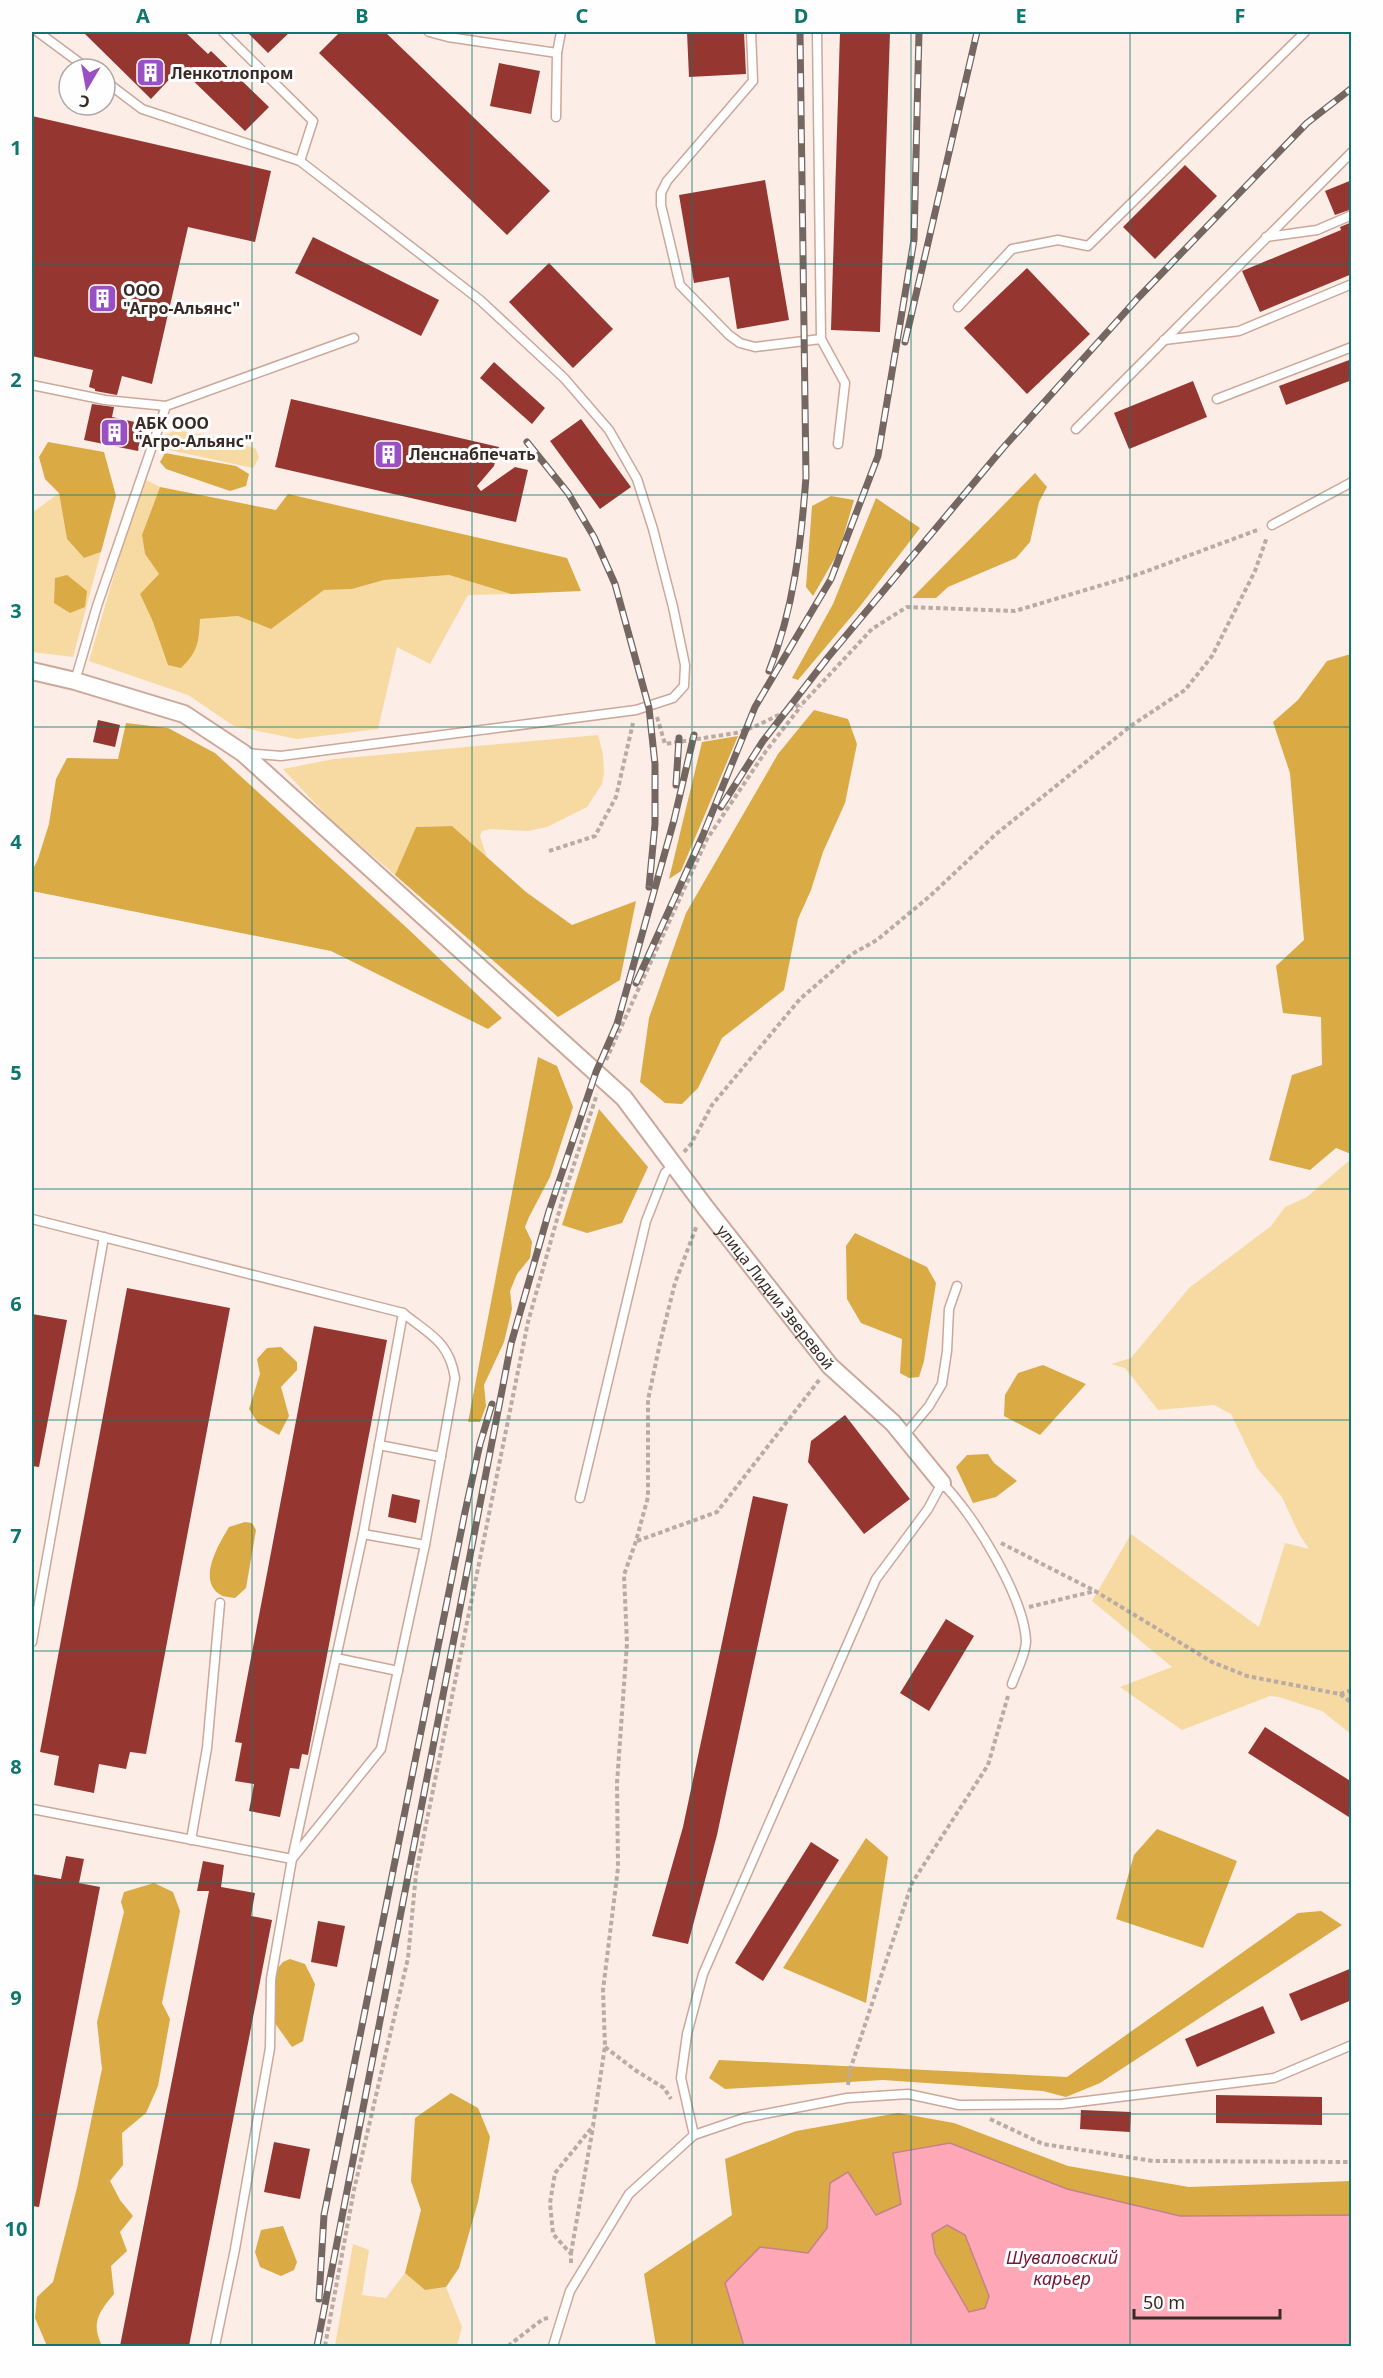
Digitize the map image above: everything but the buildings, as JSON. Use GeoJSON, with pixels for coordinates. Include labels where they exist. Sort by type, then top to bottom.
{"type":"FeatureCollection","features":[{"type":"Feature","properties":{"kind":"street","name":"улица Лидии Зверевой"},"geometry":{"type":"LineString","coordinates":[[32,671],[75,681],[184,714],[243,753],[624,1098],[705,1207],[830,1366],[894,1423],[942,1483]]}},
{"type":"Feature","properties":{"kind":"lane"},"geometry":{"type":"LineString","coordinates":[[38,32],[72,57]]}},
{"type":"Feature","properties":{"kind":"lane"},"geometry":{"type":"LineString","coordinates":[[223,32],[313,121],[300,161]]}},
{"type":"Feature","properties":{"kind":"lane"},"geometry":{"type":"LineString","coordinates":[[429,32],[448,37],[557,53]]}},
{"type":"Feature","properties":{"kind":"lane"},"geometry":{"type":"LineString","coordinates":[[556,117],[557,53],[561,32]]}},
{"type":"Feature","properties":{"kind":"lane"},"geometry":{"type":"LineString","coordinates":[[751,32],[753,81],[667,181],[661,193],[661,205],[680,285],[729,335],[740,343],[755,347],[821,339]]}},
{"type":"Feature","properties":{"kind":"lane"},"geometry":{"type":"LineString","coordinates":[[817,32],[821,339],[845,383],[838,444]]}},
{"type":"Feature","properties":{"kind":"lane"},"geometry":{"type":"LineString","coordinates":[[958,307],[1012,249],[1058,240],[1088,246],[1305,32]]}},
{"type":"Feature","properties":{"kind":"lane"},"geometry":{"type":"LineString","coordinates":[[117,90],[142,108],[300,161],[480,300],[564,378],[609,430],[637,479],[653,529],[685,665],[684,686],[673,698],[636,710],[281,756],[243,753]]}},
{"type":"Feature","properties":{"kind":"lane"},"geometry":{"type":"LineString","coordinates":[[1076,429],[1352,152]]}},
{"type":"Feature","properties":{"kind":"lane"},"geometry":{"type":"LineString","coordinates":[[1266,237],[1317,230],[1352,215]]}},
{"type":"Feature","properties":{"kind":"lane"},"geometry":{"type":"LineString","coordinates":[[1164,340],[1239,331],[1352,284]]}},
{"type":"Feature","properties":{"kind":"lane"},"geometry":{"type":"LineString","coordinates":[[32,385],[105,400],[166,406],[354,338]]}},
{"type":"Feature","properties":{"kind":"lane"},"geometry":{"type":"LineString","coordinates":[[1217,399],[1352,347]]}},
{"type":"Feature","properties":{"kind":"lane"},"geometry":{"type":"LineString","coordinates":[[75,681],[97,606],[166,406]]}},
{"type":"Feature","properties":{"kind":"lane"},"geometry":{"type":"LineString","coordinates":[[1272,525],[1352,482]]}},
{"type":"Feature","properties":{"kind":"lane"},"geometry":{"type":"LineString","coordinates":[[580,1498],[646,1221],[665,1173],[673,1165]]}},
{"type":"Feature","properties":{"kind":"lane"},"geometry":{"type":"LineString","coordinates":[[32,1219],[403,1313],[444,1346],[452,1362],[455,1378],[425,1545],[381,1749],[292,1859]]}},
{"type":"Feature","properties":{"kind":"lane"},"geometry":{"type":"LineString","coordinates":[[32,1642],[104,1237]]}},
{"type":"Feature","properties":{"kind":"lane"},"geometry":{"type":"LineString","coordinates":[[904,1436],[929,1406],[942,1384],[949,1309],[957,1286]]}},
{"type":"Feature","properties":{"kind":"lane"},"geometry":{"type":"LineString","coordinates":[[215,2346],[236,2249],[270,2048],[271,1978],[292,1859],[363,1534],[403,1313]]}},
{"type":"Feature","properties":{"kind":"lane"},"geometry":{"type":"LineString","coordinates":[[379,1445],[441,1457]]}},
{"type":"Feature","properties":{"kind":"lane"},"geometry":{"type":"LineString","coordinates":[[694,2135],[681,2078],[687,2034],[703,1974],[876,1579],[928,1509],[942,1483],[956,1497],[986,1541],[1020,1610],[1026,1642],[1012,1684]]}},
{"type":"Feature","properties":{"kind":"lane"},"geometry":{"type":"LineString","coordinates":[[363,1534],[425,1545]]}},
{"type":"Feature","properties":{"kind":"lane"},"geometry":{"type":"LineString","coordinates":[[191,1840],[207,1748],[220,1603]]}},
{"type":"Feature","properties":{"kind":"lane"},"geometry":{"type":"LineString","coordinates":[[336,1659],[398,1671]]}},
{"type":"Feature","properties":{"kind":"lane"},"geometry":{"type":"LineString","coordinates":[[32,1809],[292,1859]]}},
{"type":"Feature","properties":{"kind":"lane"},"geometry":{"type":"LineString","coordinates":[[553,2346],[570,2291],[629,2194],[694,2135],[744,2118],[847,2098],[908,2094],[959,2105],[1087,2102],[1274,2078],[1352,2045]]}},
{"type":"Feature","properties":{"kind":"path"},"geometry":{"type":"LineString","coordinates":[[325,2346],[354,2190],[408,1958],[416,1874],[528,1322],[601,1076],[707,839],[766,751],[803,703],[872,629],[907,607],[1015,611],[1139,574],[1272,525]]}},
{"type":"Feature","properties":{"kind":"path"},"geometry":{"type":"LineString","coordinates":[[673,1165],[691,1144],[712,1105],[800,999],[852,954],[877,940],[930,896],[996,834],[1132,725],[1185,690],[1212,656],[1255,571],[1272,525]]}},
{"type":"Feature","properties":{"kind":"path"},"geometry":{"type":"LineString","coordinates":[[653,706],[665,744],[736,733],[754,727],[803,703]]}},
{"type":"Feature","properties":{"kind":"path"},"geometry":{"type":"LineString","coordinates":[[549,851],[595,836],[616,797],[636,710]]}},
{"type":"Feature","properties":{"kind":"path"},"geometry":{"type":"LineString","coordinates":[[570,2291],[571,2254],[605,2046],[603,1990],[618,1868],[617,1783],[627,1643],[624,1575],[648,1497],[648,1400],[675,1283],[705,1207]]}},
{"type":"Feature","properties":{"kind":"path"},"geometry":{"type":"LineString","coordinates":[[636,1541],[717,1512],[830,1366]]}},
{"type":"Feature","properties":{"kind":"path"},"geometry":{"type":"LineString","coordinates":[[986,1541],[1004,1543],[1095,1591],[1212,1662],[1247,1676],[1340,1694],[1352,1703]]}},
{"type":"Feature","properties":{"kind":"path"},"geometry":{"type":"LineString","coordinates":[[1020,1610],[1095,1591]]}},
{"type":"Feature","properties":{"kind":"path"},"geometry":{"type":"LineString","coordinates":[[847,2098],[850,2070],[912,1883],[988,1765],[1012,1684]]}},
{"type":"Feature","properties":{"kind":"path"},"geometry":{"type":"LineString","coordinates":[[1340,1694],[1352,1690]]}},
{"type":"Feature","properties":{"kind":"path"},"geometry":{"type":"LineString","coordinates":[[605,2046],[635,2070],[664,2088],[676,2107]]}},
{"type":"Feature","properties":{"kind":"path"},"geometry":{"type":"LineString","coordinates":[[959,2105],[1043,2144],[1154,2161],[1352,2162]]}},
{"type":"Feature","properties":{"kind":"path"},"geometry":{"type":"LineString","coordinates":[[571,2254],[553,2234],[549,2203],[555,2174],[593,2126]]}},
{"type":"Feature","properties":{"kind":"path"},"geometry":{"type":"LineString","coordinates":[[507,2346],[543,2319],[562,2316]]}},
{"type":"Feature","properties":{"kind":"shaded area"},"geometry":{"type":"Polygon","coordinates":[[[176,430],[233,440],[256,449],[259,458],[253,468],[160,448],[163,436],[176,430]]]}},
{"type":"Feature","properties":{"kind":"shaded area"},"geometry":{"type":"Polygon","coordinates":[[[48,442],[104,452],[116,496],[101,552],[84,558],[67,539],[59,493],[45,479],[39,457],[48,442]]]}},
{"type":"Feature","properties":{"kind":"shaded area"},"geometry":{"type":"Polygon","coordinates":[[[165,453],[236,466],[249,474],[246,486],[230,491],[166,469],[160,462],[165,453]]]}},
{"type":"Feature","properties":{"kind":"shaded area"},"geometry":{"type":"Polygon","coordinates":[[[1035,473],[1047,487],[1039,502],[1030,542],[1016,558],[948,587],[936,598],[912,598],[1035,473]]]}},
{"type":"Feature","properties":{"kind":"shaded area"},"geometry":{"type":"Polygon","coordinates":[[[146,480],[160,487],[142,535],[145,554],[159,574],[140,594],[153,622],[199,638],[200,619],[238,616],[271,629],[324,590],[352,589],[384,580],[449,575],[511,594],[468,595],[430,664],[397,647],[378,729],[297,739],[234,726],[188,695],[89,661],[126,534],[146,480]]]}},
{"type":"Feature","properties":{"kind":"shaded area"},"geometry":{"type":"Polygon","coordinates":[[[160,487],[276,510],[288,494],[567,558],[581,591],[511,594],[449,575],[384,580],[352,589],[324,590],[271,629],[238,616],[200,619],[198,640],[191,657],[181,668],[168,665],[153,622],[140,594],[159,574],[145,554],[142,535],[160,487]]]}},
{"type":"Feature","properties":{"kind":"shaded area"},"geometry":{"type":"Polygon","coordinates":[[[59,493],[67,539],[84,558],[101,552],[73,657],[32,652],[32,513],[59,493]]]}},
{"type":"Feature","properties":{"kind":"shaded area"},"geometry":{"type":"Polygon","coordinates":[[[831,496],[854,500],[839,551],[813,596],[806,587],[812,506],[831,496]]]}},
{"type":"Feature","properties":{"kind":"shaded area"},"geometry":{"type":"Polygon","coordinates":[[[876,498],[920,528],[861,605],[798,680],[792,678],[833,604],[876,498]]]}},
{"type":"Feature","properties":{"kind":"shaded area"},"geometry":{"type":"Polygon","coordinates":[[[67,575],[87,591],[85,607],[70,613],[54,603],[55,578],[67,575]]]}},
{"type":"Feature","properties":{"kind":"shaded area"},"geometry":{"type":"Polygon","coordinates":[[[1351,654],[1351,1154],[1336,1148],[1310,1170],[1269,1160],[1292,1075],[1322,1065],[1321,1017],[1283,1013],[1276,966],[1304,940],[1290,773],[1273,722],[1298,700],[1327,661],[1351,654]]]}},
{"type":"Feature","properties":{"kind":"shaded area"},"geometry":{"type":"Polygon","coordinates":[[[814,710],[848,719],[857,744],[845,803],[823,852],[811,890],[798,919],[784,990],[722,1038],[698,1088],[682,1104],[665,1103],[640,1082],[649,1018],[686,913],[778,754],[814,710]]]}},
{"type":"Feature","properties":{"kind":"shaded area"},"geometry":{"type":"Polygon","coordinates":[[[126,723],[168,728],[215,753],[502,1018],[488,1029],[331,951],[32,891],[32,871],[49,824],[56,779],[67,758],[118,759],[126,723]]]}},
{"type":"Feature","properties":{"kind":"shaded area"},"geometry":{"type":"Polygon","coordinates":[[[598,735],[603,754],[604,774],[602,784],[587,807],[547,827],[528,831],[491,829],[482,831],[480,836],[487,858],[452,826],[416,827],[395,875],[333,822],[283,769],[334,759],[598,735]]]}},
{"type":"Feature","properties":{"kind":"shaded area"},"geometry":{"type":"Polygon","coordinates":[[[738,736],[681,871],[669,879],[702,742],[738,736]]]}},
{"type":"Feature","properties":{"kind":"shaded area"},"geometry":{"type":"Polygon","coordinates":[[[452,826],[526,892],[572,925],[636,901],[620,980],[558,1017],[395,875],[416,827],[452,826]]]}},
{"type":"Feature","properties":{"kind":"shaded area"},"geometry":{"type":"Polygon","coordinates":[[[538,1057],[557,1066],[573,1107],[550,1177],[525,1227],[532,1242],[530,1258],[517,1274],[510,1291],[512,1309],[504,1342],[484,1385],[486,1406],[480,1422],[468,1422],[538,1057]]]}},
{"type":"Feature","properties":{"kind":"shaded area"},"geometry":{"type":"Polygon","coordinates":[[[599,1109],[648,1167],[622,1223],[587,1233],[562,1225],[599,1109]]]}},
{"type":"Feature","properties":{"kind":"shaded area"},"geometry":{"type":"Polygon","coordinates":[[[1351,1159],[1351,1734],[1322,1711],[1270,1696],[1182,1730],[1120,1687],[1172,1667],[1092,1601],[1131,1534],[1259,1627],[1285,1543],[1309,1549],[1299,1534],[1282,1497],[1257,1468],[1231,1414],[1214,1405],[1158,1410],[1125,1368],[1111,1364],[1131,1358],[1189,1288],[1271,1226],[1285,1207],[1307,1197],[1351,1159]]]}},
{"type":"Feature","properties":{"kind":"shaded area"},"geometry":{"type":"Polygon","coordinates":[[[855,1233],[927,1267],[936,1283],[924,1361],[919,1377],[909,1378],[900,1373],[902,1339],[861,1323],[847,1299],[846,1246],[855,1233]]]}},
{"type":"Feature","properties":{"kind":"shaded area"},"geometry":{"type":"Polygon","coordinates":[[[281,1347],[297,1362],[297,1370],[281,1387],[289,1416],[279,1435],[258,1423],[249,1409],[260,1374],[257,1359],[267,1348],[281,1347]]]}},
{"type":"Feature","properties":{"kind":"shaded area"},"geometry":{"type":"Polygon","coordinates":[[[1043,1365],[1086,1384],[1040,1435],[1004,1416],[1005,1395],[1018,1373],[1043,1365]]]}},
{"type":"Feature","properties":{"kind":"shaded area"},"geometry":{"type":"Polygon","coordinates":[[[988,1454],[994,1463],[1017,1481],[996,1497],[973,1503],[956,1467],[967,1455],[988,1454]]]}},
{"type":"Feature","properties":{"kind":"shaded area"},"geometry":{"type":"Polygon","coordinates":[[[245,1522],[252,1523],[256,1530],[246,1588],[235,1598],[224,1596],[214,1589],[210,1581],[212,1562],[229,1527],[245,1522]]]}},
{"type":"Feature","properties":{"kind":"shaded area"},"geometry":{"type":"Polygon","coordinates":[[[1157,1829],[1237,1861],[1203,1948],[1116,1919],[1134,1855],[1157,1829]]]}},
{"type":"Feature","properties":{"kind":"shaded area"},"geometry":{"type":"Polygon","coordinates":[[[866,1838],[888,1857],[866,2003],[783,1968],[866,1838]]]}},
{"type":"Feature","properties":{"kind":"shaded area"},"geometry":{"type":"Polygon","coordinates":[[[154,1883],[173,1892],[180,1911],[162,2003],[170,2019],[158,2086],[146,2113],[122,2133],[123,2165],[110,2181],[120,2200],[133,2216],[120,2232],[127,2251],[111,2266],[114,2294],[100,2313],[97,2324],[102,2346],[47,2346],[35,2318],[37,2297],[53,2282],[77,2188],[102,2069],[97,2022],[124,1912],[121,1902],[124,1892],[154,1883]]]}},
{"type":"Feature","properties":{"kind":"shaded area"},"geometry":{"type":"Polygon","coordinates":[[[1321,1911],[1342,1925],[1100,2083],[1066,2097],[1043,2091],[883,2080],[725,2089],[709,2078],[719,2060],[1067,2077],[1298,1913],[1321,1911]]]}},
{"type":"Feature","properties":{"kind":"shaded area"},"geometry":{"type":"Polygon","coordinates":[[[290,1959],[305,1964],[315,1984],[303,2041],[292,2047],[269,2015],[268,2006],[278,1968],[290,1959]]]}},
{"type":"Feature","properties":{"kind":"shaded area"},"geometry":{"type":"Polygon","coordinates":[[[451,2093],[478,2108],[490,2137],[478,2202],[459,2268],[446,2287],[425,2290],[405,2273],[421,2210],[411,2181],[415,2118],[451,2093]]]}},
{"type":"Feature","properties":{"kind":"shaded area"},"geometry":{"type":"Polygon","coordinates":[[[898,2113],[954,2123],[1068,2166],[1189,2187],[1351,2181],[1351,2215],[1180,2216],[1067,2189],[901,2204],[877,2215],[848,2172],[830,2183],[827,2228],[808,2253],[725,2283],[744,2346],[656,2346],[644,2274],[732,2215],[725,2159],[796,2131],[898,2113]]]}},
{"type":"Feature","properties":{"kind":"shaded area"},"geometry":{"type":"Polygon","coordinates":[[[947,2225],[965,2235],[989,2297],[985,2308],[969,2312],[935,2252],[932,2234],[947,2225]]]}},
{"type":"Feature","properties":{"kind":"shaded area"},"geometry":{"type":"Polygon","coordinates":[[[283,2226],[297,2262],[294,2270],[281,2276],[260,2267],[255,2252],[261,2230],[283,2226]]]}},
{"type":"Feature","properties":{"kind":"shaded area"},"geometry":{"type":"Polygon","coordinates":[[[353,2244],[369,2250],[362,2295],[386,2298],[405,2273],[425,2290],[446,2287],[462,2327],[457,2346],[335,2346],[353,2244]]]}},
{"type":"Feature","properties":{"kind":"water","name":"Шуваловский карьер"},"geometry":{"type":"Polygon","coordinates":[[[950,2143],[1067,2189],[1180,2216],[1351,2215],[1351,2346],[744,2346],[725,2283],[760,2247],[808,2253],[827,2228],[830,2183],[848,2172],[876,2215],[901,2204],[893,2153],[950,2143]],[[947,2225],[932,2234],[935,2253],[969,2312],[985,2308],[989,2296],[965,2235],[947,2225]]]}},
{"type":"Feature","properties":{"kind":"railway"},"geometry":{"type":"LineString","coordinates":[[769,671],[785,624],[795,576],[806,477],[800,32]]}},
{"type":"Feature","properties":{"kind":"railway"},"geometry":{"type":"LineString","coordinates":[[636,983],[703,835],[755,707],[831,579],[878,456],[914,240],[919,32]]}},
{"type":"Feature","properties":{"kind":"railway"},"geometry":{"type":"LineString","coordinates":[[905,342],[977,32]]}},
{"type":"Feature","properties":{"kind":"railway"},"geometry":{"type":"LineString","coordinates":[[721,807],[763,741],[829,656],[1003,448],[1137,299],[1307,123],[1352,88]]}},
{"type":"Feature","properties":{"kind":"railway"},"geometry":{"type":"LineString","coordinates":[[527,442],[568,493],[594,537],[615,584],[649,708],[655,764],[655,824],[649,887]]}},
{"type":"Feature","properties":{"kind":"railway"},"geometry":{"type":"LineString","coordinates":[[317,2346],[511,1344],[549,1211],[596,1072],[617,1024],[674,820],[694,735]]}},
{"type":"Feature","properties":{"kind":"railway"},"geometry":{"type":"LineString","coordinates":[[676,785],[679,738]]}},
{"type":"Feature","properties":{"kind":"railway"},"geometry":{"type":"LineString","coordinates":[[319,2299],[324,2215],[465,1512],[480,1444],[492,1404]]}},
{"type":"Feature","properties":{"kind":"place","name":"Ленкотлопром"},"geometry":{"type":"Point","coordinates":[150,73]}},
{"type":"Feature","properties":{"kind":"place","name":"ООО \"Агро-Альянс\""},"geometry":{"type":"Point","coordinates":[102,299]}},
{"type":"Feature","properties":{"kind":"place","name":"АБК ООО \"Агро-Альянс\""},"geometry":{"type":"Point","coordinates":[114,432]}},
{"type":"Feature","properties":{"kind":"place","name":"Ленснабпечать"},"geometry":{"type":"Point","coordinates":[388,454]}}]}
